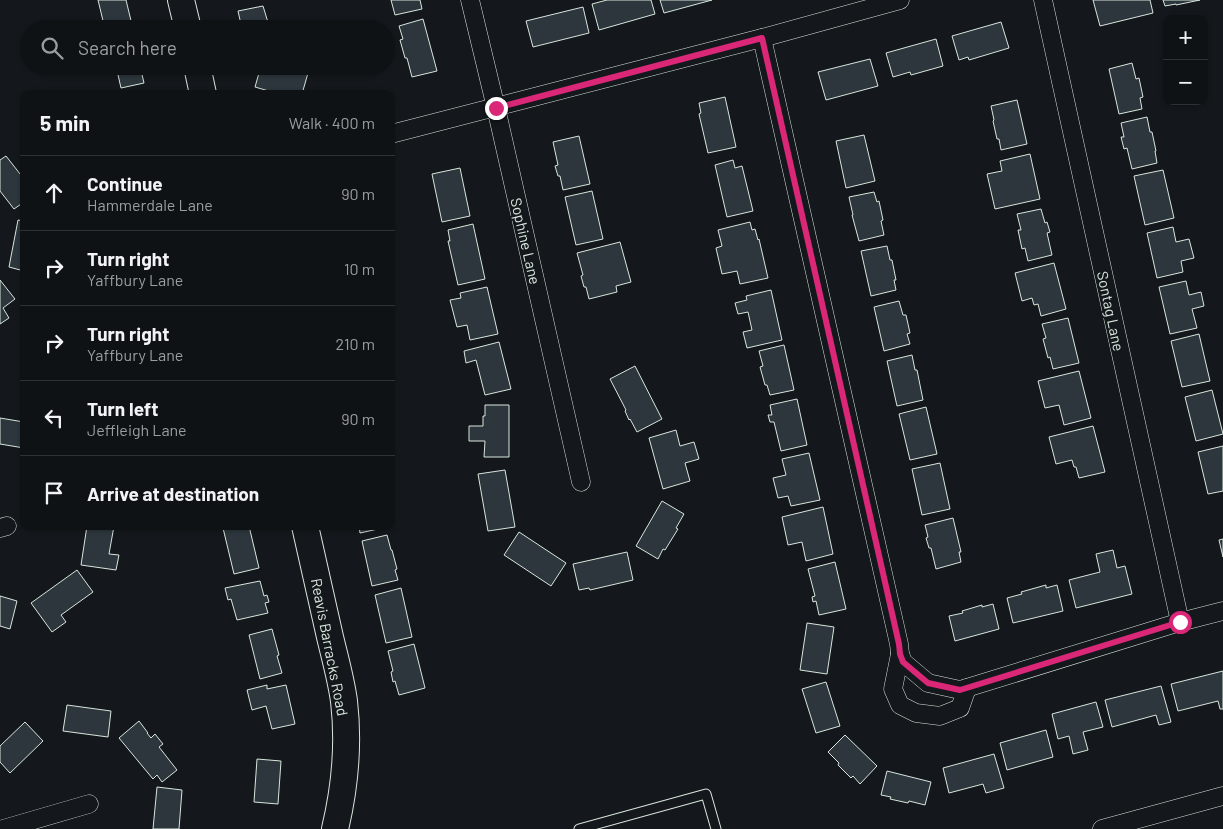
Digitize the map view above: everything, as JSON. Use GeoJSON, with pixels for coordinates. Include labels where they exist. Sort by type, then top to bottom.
{"type":"FeatureCollection","features":[{"type":"Feature","properties":{"kind":"main road"},"geometry":{"type":"LineString","coordinates":[[181,0],[186,20]]}},
{"type":"Feature","properties":{"kind":"main road"},"geometry":{"type":"LineString","coordinates":[[199,75],[202,90]]}},
{"type":"Feature","properties":{"kind":"main road","name":"Reavis Barracks Road"},"geometry":{"type":"LineString","coordinates":[[305,530],[344,701],[346,758],[336,829]]}},
{"type":"Feature","properties":{"kind":"street","name":"Sophine Lane"},"geometry":{"type":"LineString","coordinates":[[470,0],[581,482]]}},
{"type":"Feature","properties":{"kind":"street"},"geometry":{"type":"LineString","coordinates":[[395,133],[762,38],[900,0]]}},
{"type":"Feature","properties":{"kind":"street","name":"Sontag Lane"},"geometry":{"type":"LineString","coordinates":[[1043,0],[1180,622]]}},
{"type":"Feature","properties":{"kind":"street"},"geometry":{"type":"LineString","coordinates":[[762,38],[903,662],[928,683],[960,690],[1180,622],[1223,612]]}},
{"type":"Feature","properties":{"kind":"street"},"geometry":{"type":"LineString","coordinates":[[900,654],[893,689],[900,705],[916,713],[940,716],[960,708],[967,688]]}},
{"type":"Feature","properties":{"kind":"street"},"geometry":{"type":"LineString","coordinates":[[1102,829],[1223,796]]}},
{"type":"Feature","properties":{"kind":"street"},"geometry":{"type":"LineString","coordinates":[[3,829],[89,804]]}},
{"type":"Feature","properties":{"kind":"lane"},"geometry":{"type":"LineString","coordinates":[[579,829],[706,794],[716,829]]}},
{"type":"Feature","properties":{"kind":"building"},"geometry":{"type":"Polygon","coordinates":[[[98,0],[126,0],[131,20],[103,20],[98,0]]]}},
{"type":"Feature","properties":{"kind":"building"},"geometry":{"type":"Polygon","coordinates":[[[391,0],[420,0],[422,9],[395,15],[391,0]]]}},
{"type":"Feature","properties":{"kind":"building"},"geometry":{"type":"Polygon","coordinates":[[[607,0],[651,0],[655,14],[599,30],[592,4],[607,0]]]}},
{"type":"Feature","properties":{"kind":"building"},"geometry":{"type":"Polygon","coordinates":[[[660,0],[712,0],[664,13],[660,0]]]}},
{"type":"Feature","properties":{"kind":"building"},"geometry":{"type":"Polygon","coordinates":[[[1093,0],[1150,0],[1153,13],[1100,26],[1093,0]]]}},
{"type":"Feature","properties":{"kind":"building"},"geometry":{"type":"Polygon","coordinates":[[[1163,0],[1200,0],[1165,6],[1163,0]]]}},
{"type":"Feature","properties":{"kind":"building"},"geometry":{"type":"Polygon","coordinates":[[[263,6],[267,20],[240,20],[238,11],[263,6]]]}},
{"type":"Feature","properties":{"kind":"building"},"geometry":{"type":"Polygon","coordinates":[[[583,7],[589,33],[533,47],[526,21],[583,7]]]}},
{"type":"Feature","properties":{"kind":"building"},"geometry":{"type":"Polygon","coordinates":[[[423,19],[437,71],[412,77],[400,40],[403,39],[399,26],[423,19]]]}},
{"type":"Feature","properties":{"kind":"building"},"geometry":{"type":"Polygon","coordinates":[[[1001,22],[1009,48],[969,60],[968,57],[959,60],[952,36],[1001,22]]]}},
{"type":"Feature","properties":{"kind":"building"},"geometry":{"type":"Polygon","coordinates":[[[936,39],[943,66],[911,75],[910,72],[893,77],[886,53],[936,39]]]}},
{"type":"Feature","properties":{"kind":"building"},"geometry":{"type":"Polygon","coordinates":[[[870,59],[878,86],[826,100],[818,72],[870,59]]]}},
{"type":"Feature","properties":{"kind":"building"},"geometry":{"type":"Polygon","coordinates":[[[1132,63],[1136,79],[1139,78],[1143,97],[1140,98],[1142,109],[1119,114],[1109,69],[1132,63]]]}},
{"type":"Feature","properties":{"kind":"building"},"geometry":{"type":"Polygon","coordinates":[[[118,75],[142,75],[144,83],[121,88],[118,75]]]}},
{"type":"Feature","properties":{"kind":"building"},"geometry":{"type":"Polygon","coordinates":[[[258,75],[307,75],[303,90],[265,90],[255,87],[258,75]]]}},
{"type":"Feature","properties":{"kind":"building"},"geometry":{"type":"Polygon","coordinates":[[[725,97],[736,147],[708,153],[699,114],[701,113],[699,103],[725,97]]]}},
{"type":"Feature","properties":{"kind":"building"},"geometry":{"type":"Polygon","coordinates":[[[1017,100],[1027,144],[1001,150],[991,106],[1017,100]]]}},
{"type":"Feature","properties":{"kind":"building"},"geometry":{"type":"Polygon","coordinates":[[[1147,117],[1150,132],[1152,132],[1157,163],[1132,169],[1127,148],[1124,149],[1121,137],[1124,137],[1121,123],[1147,117]]]}},
{"type":"Feature","properties":{"kind":"building"},"geometry":{"type":"Polygon","coordinates":[[[864,135],[875,181],[846,188],[836,141],[864,135]]]}},
{"type":"Feature","properties":{"kind":"building"},"geometry":{"type":"Polygon","coordinates":[[[579,136],[590,184],[563,190],[560,176],[558,176],[555,166],[558,165],[553,142],[579,136]]]}},
{"type":"Feature","properties":{"kind":"building"},"geometry":{"type":"Polygon","coordinates":[[[1030,154],[1040,199],[995,209],[987,174],[1002,171],[1000,161],[1030,154]]]}},
{"type":"Feature","properties":{"kind":"building"},"geometry":{"type":"Polygon","coordinates":[[[6,156],[20,174],[20,205],[14,209],[0,191],[0,160],[6,156]]]}},
{"type":"Feature","properties":{"kind":"building"},"geometry":{"type":"Polygon","coordinates":[[[733,160],[735,168],[742,166],[753,211],[727,217],[715,165],[733,160]]]}},
{"type":"Feature","properties":{"kind":"building"},"geometry":{"type":"Polygon","coordinates":[[[460,168],[470,216],[442,222],[432,174],[460,168]]]}},
{"type":"Feature","properties":{"kind":"building"},"geometry":{"type":"Polygon","coordinates":[[[1163,170],[1174,218],[1145,225],[1134,176],[1163,170]]]}},
{"type":"Feature","properties":{"kind":"building"},"geometry":{"type":"Polygon","coordinates":[[[592,191],[603,239],[576,245],[565,197],[592,191]]]}},
{"type":"Feature","properties":{"kind":"building"},"geometry":{"type":"Polygon","coordinates":[[[874,192],[877,202],[879,201],[884,235],[859,241],[849,197],[874,192]]]}},
{"type":"Feature","properties":{"kind":"building"},"geometry":{"type":"Polygon","coordinates":[[[1041,209],[1050,232],[1047,233],[1052,255],[1028,261],[1025,248],[1022,249],[1018,230],[1021,230],[1017,214],[1041,209]]]}},
{"type":"Feature","properties":{"kind":"building"},"geometry":{"type":"Polygon","coordinates":[[[18,220],[20,220],[20,270],[9,267],[18,220]]]}},
{"type":"Feature","properties":{"kind":"building"},"geometry":{"type":"Polygon","coordinates":[[[750,222],[752,230],[755,229],[759,239],[768,278],[740,284],[737,271],[722,274],[716,248],[722,246],[718,230],[750,222]]]}},
{"type":"Feature","properties":{"kind":"building"},"geometry":{"type":"Polygon","coordinates":[[[473,224],[485,279],[458,285],[448,241],[450,241],[448,230],[473,224]]]}},
{"type":"Feature","properties":{"kind":"building"},"geometry":{"type":"Polygon","coordinates":[[[1173,227],[1176,242],[1189,239],[1194,258],[1181,261],[1183,272],[1157,278],[1147,233],[1173,227]]]}},
{"type":"Feature","properties":{"kind":"building"},"geometry":{"type":"Polygon","coordinates":[[[620,242],[631,282],[616,286],[617,292],[589,299],[581,276],[583,275],[577,253],[620,242]]]}},
{"type":"Feature","properties":{"kind":"building"},"geometry":{"type":"Polygon","coordinates":[[[887,246],[890,260],[892,260],[896,290],[871,296],[861,251],[887,246]]]}},
{"type":"Feature","properties":{"kind":"building"},"geometry":{"type":"Polygon","coordinates":[[[1054,263],[1066,309],[1041,316],[1038,304],[1034,305],[1032,298],[1022,301],[1015,273],[1054,263]]]}},
{"type":"Feature","properties":{"kind":"building"},"geometry":{"type":"Polygon","coordinates":[[[0,280],[15,299],[3,308],[9,318],[0,324],[0,280]]]}},
{"type":"Feature","properties":{"kind":"building"},"geometry":{"type":"Polygon","coordinates":[[[1186,281],[1189,295],[1201,292],[1204,306],[1192,309],[1197,328],[1170,334],[1159,287],[1186,281]]]}},
{"type":"Feature","properties":{"kind":"building"},"geometry":{"type":"Polygon","coordinates":[[[487,287],[498,334],[470,340],[467,325],[457,327],[450,300],[461,298],[460,293],[487,287]]]}},
{"type":"Feature","properties":{"kind":"building"},"geometry":{"type":"Polygon","coordinates":[[[771,290],[782,340],[747,348],[743,332],[752,330],[748,312],[738,314],[735,303],[747,300],[746,296],[771,290]]]}},
{"type":"Feature","properties":{"kind":"building"},"geometry":{"type":"Polygon","coordinates":[[[899,301],[903,315],[906,315],[910,333],[907,334],[910,344],[884,351],[874,307],[899,301]]]}},
{"type":"Feature","properties":{"kind":"building"},"geometry":{"type":"Polygon","coordinates":[[[1068,318],[1079,363],[1053,369],[1043,339],[1046,338],[1042,324],[1068,318]]]}},
{"type":"Feature","properties":{"kind":"building"},"geometry":{"type":"Polygon","coordinates":[[[1199,334],[1210,381],[1182,387],[1171,341],[1199,334]]]}},
{"type":"Feature","properties":{"kind":"building"},"geometry":{"type":"Polygon","coordinates":[[[499,342],[511,389],[485,395],[476,360],[466,363],[464,351],[499,342]]]}},
{"type":"Feature","properties":{"kind":"building"},"geometry":{"type":"Polygon","coordinates":[[[784,345],[794,390],[770,395],[760,367],[763,366],[759,351],[784,345]]]}},
{"type":"Feature","properties":{"kind":"building"},"geometry":{"type":"Polygon","coordinates":[[[912,355],[923,400],[897,406],[887,361],[912,355]]]}},
{"type":"Feature","properties":{"kind":"building"},"geometry":{"type":"Polygon","coordinates":[[[635,366],[662,419],[637,432],[629,420],[610,379],[635,366]]]}},
{"type":"Feature","properties":{"kind":"building"},"geometry":{"type":"Polygon","coordinates":[[[1079,371],[1091,418],[1064,425],[1059,405],[1045,408],[1038,381],[1079,371]]]}},
{"type":"Feature","properties":{"kind":"building"},"geometry":{"type":"Polygon","coordinates":[[[1212,390],[1223,434],[1196,441],[1185,397],[1212,390]]]}},
{"type":"Feature","properties":{"kind":"building"},"geometry":{"type":"Polygon","coordinates":[[[797,399],[807,445],[781,451],[774,422],[770,422],[768,415],[772,415],[770,405],[797,399]]]}},
{"type":"Feature","properties":{"kind":"building"},"geometry":{"type":"Polygon","coordinates":[[[485,405],[509,405],[509,457],[484,457],[485,441],[469,441],[469,426],[483,426],[485,405]]]}},
{"type":"Feature","properties":{"kind":"building"},"geometry":{"type":"Polygon","coordinates":[[[926,407],[937,454],[910,460],[899,414],[926,407]]]}},
{"type":"Feature","properties":{"kind":"building"},"geometry":{"type":"Polygon","coordinates":[[[0,418],[20,421],[20,447],[0,444],[0,418]]]}},
{"type":"Feature","properties":{"kind":"building"},"geometry":{"type":"Polygon","coordinates":[[[1093,426],[1105,472],[1079,478],[1072,460],[1056,464],[1049,437],[1093,426]]]}},
{"type":"Feature","properties":{"kind":"building"},"geometry":{"type":"Polygon","coordinates":[[[676,430],[680,446],[694,442],[699,459],[685,463],[690,481],[663,489],[649,438],[676,430]]]}},
{"type":"Feature","properties":{"kind":"building"},"geometry":{"type":"Polygon","coordinates":[[[1223,446],[1223,491],[1208,494],[1198,452],[1223,446]]]}},
{"type":"Feature","properties":{"kind":"building"},"geometry":{"type":"Polygon","coordinates":[[[809,453],[820,500],[791,506],[788,496],[778,498],[773,478],[786,475],[782,459],[809,453]]]}},
{"type":"Feature","properties":{"kind":"building"},"geometry":{"type":"Polygon","coordinates":[[[940,463],[950,509],[922,515],[912,469],[940,463]]]}},
{"type":"Feature","properties":{"kind":"building"},"geometry":{"type":"Polygon","coordinates":[[[505,470],[515,527],[488,531],[478,474],[505,470]]]}},
{"type":"Feature","properties":{"kind":"building"},"geometry":{"type":"Polygon","coordinates":[[[662,501],[684,514],[676,528],[678,529],[658,559],[636,546],[662,501]]]}},
{"type":"Feature","properties":{"kind":"building"},"geometry":{"type":"Polygon","coordinates":[[[823,507],[833,554],[806,561],[802,542],[788,545],[782,517],[823,507]]]}},
{"type":"Feature","properties":{"kind":"building"},"geometry":{"type":"Polygon","coordinates":[[[953,518],[961,552],[959,552],[961,562],[936,569],[931,548],[929,548],[926,538],[928,537],[925,525],[953,518]]]}},
{"type":"Feature","properties":{"kind":"building"},"geometry":{"type":"Polygon","coordinates":[[[86,530],[113,530],[109,554],[119,555],[116,570],[81,565],[86,530]]]}},
{"type":"Feature","properties":{"kind":"building"},"geometry":{"type":"Polygon","coordinates":[[[223,530],[250,530],[259,568],[234,574],[223,530]]]}},
{"type":"Feature","properties":{"kind":"building"},"geometry":{"type":"Polygon","coordinates":[[[360,530],[374,530],[360,533],[360,530]]]}},
{"type":"Feature","properties":{"kind":"building"},"geometry":{"type":"Polygon","coordinates":[[[519,532],[566,563],[551,586],[504,555],[519,532]]]}},
{"type":"Feature","properties":{"kind":"building"},"geometry":{"type":"Polygon","coordinates":[[[387,535],[397,569],[395,570],[398,580],[372,586],[362,541],[387,535]]]}},
{"type":"Feature","properties":{"kind":"building"},"geometry":{"type":"Polygon","coordinates":[[[1223,539],[1223,557],[1219,540],[1223,539]]]}},
{"type":"Feature","properties":{"kind":"building"},"geometry":{"type":"Polygon","coordinates":[[[1113,550],[1117,568],[1125,566],[1132,594],[1076,608],[1069,580],[1100,572],[1096,554],[1113,550]]]}},
{"type":"Feature","properties":{"kind":"building"},"geometry":{"type":"Polygon","coordinates":[[[627,552],[633,580],[590,590],[589,588],[579,590],[573,564],[627,552]]]}},
{"type":"Feature","properties":{"kind":"building"},"geometry":{"type":"Polygon","coordinates":[[[835,562],[846,609],[819,615],[816,601],[813,602],[812,597],[815,596],[808,569],[835,562]]]}},
{"type":"Feature","properties":{"kind":"building"},"geometry":{"type":"Polygon","coordinates":[[[77,570],[93,592],[61,615],[66,622],[52,632],[31,603],[77,570]]]}},
{"type":"Feature","properties":{"kind":"building"},"geometry":{"type":"Polygon","coordinates":[[[260,581],[264,596],[267,595],[269,602],[265,603],[268,613],[237,620],[231,599],[228,600],[225,588],[260,581]]]}},
{"type":"Feature","properties":{"kind":"building"},"geometry":{"type":"Polygon","coordinates":[[[1046,585],[1046,588],[1057,585],[1063,611],[1013,623],[1007,598],[1046,585]]]}},
{"type":"Feature","properties":{"kind":"building"},"geometry":{"type":"Polygon","coordinates":[[[401,588],[412,637],[386,643],[375,595],[401,588]]]}},
{"type":"Feature","properties":{"kind":"building"},"geometry":{"type":"Polygon","coordinates":[[[0,596],[17,601],[10,629],[0,626],[0,596]]]}},
{"type":"Feature","properties":{"kind":"building"},"geometry":{"type":"Polygon","coordinates":[[[993,604],[999,629],[955,641],[949,616],[963,613],[962,611],[982,605],[982,607],[993,604]]]}},
{"type":"Feature","properties":{"kind":"building"},"geometry":{"type":"Polygon","coordinates":[[[807,623],[834,627],[827,674],[800,670],[807,623]]]}},
{"type":"Feature","properties":{"kind":"building"},"geometry":{"type":"Polygon","coordinates":[[[272,629],[282,673],[260,679],[249,635],[272,629]]]}},
{"type":"Feature","properties":{"kind":"building"},"geometry":{"type":"Polygon","coordinates":[[[414,644],[425,688],[399,695],[395,681],[393,682],[391,672],[393,671],[388,651],[414,644]]]}},
{"type":"Feature","properties":{"kind":"building"},"geometry":{"type":"Polygon","coordinates":[[[1223,671],[1223,709],[1220,709],[1218,701],[1178,711],[1171,684],[1223,671]]]}},
{"type":"Feature","properties":{"kind":"building"},"geometry":{"type":"Polygon","coordinates":[[[826,682],[840,726],[816,733],[802,689],[826,682]]]}},
{"type":"Feature","properties":{"kind":"building"},"geometry":{"type":"Polygon","coordinates":[[[267,685],[267,689],[286,685],[295,724],[272,729],[266,706],[252,710],[247,690],[267,685]]]}},
{"type":"Feature","properties":{"kind":"building"},"geometry":{"type":"Polygon","coordinates":[[[1161,686],[1171,722],[1159,725],[1156,715],[1112,727],[1105,700],[1161,686]]]}},
{"type":"Feature","properties":{"kind":"building"},"geometry":{"type":"Polygon","coordinates":[[[1096,702],[1103,727],[1083,732],[1088,750],[1073,754],[1069,736],[1058,739],[1052,714],[1096,702]]]}},
{"type":"Feature","properties":{"kind":"building"},"geometry":{"type":"Polygon","coordinates":[[[67,705],[111,711],[108,737],[63,731],[67,705]]]}},
{"type":"Feature","properties":{"kind":"building"},"geometry":{"type":"Polygon","coordinates":[[[139,721],[151,738],[155,734],[163,744],[159,747],[177,770],[162,782],[157,775],[153,779],[119,738],[139,721]]]}},
{"type":"Feature","properties":{"kind":"building"},"geometry":{"type":"Polygon","coordinates":[[[25,722],[43,741],[10,773],[0,762],[0,746],[25,722]]]}},
{"type":"Feature","properties":{"kind":"building"},"geometry":{"type":"Polygon","coordinates":[[[1046,730],[1053,757],[1007,770],[1000,743],[1046,730]]]}},
{"type":"Feature","properties":{"kind":"building"},"geometry":{"type":"Polygon","coordinates":[[[845,735],[877,766],[860,784],[838,765],[839,763],[828,752],[845,735]]]}},
{"type":"Feature","properties":{"kind":"building"},"geometry":{"type":"Polygon","coordinates":[[[994,754],[1004,788],[986,793],[983,784],[949,793],[943,768],[994,754]]]}},
{"type":"Feature","properties":{"kind":"building"},"geometry":{"type":"Polygon","coordinates":[[[257,759],[281,761],[278,804],[254,802],[257,759]]]}},
{"type":"Feature","properties":{"kind":"building"},"geometry":{"type":"Polygon","coordinates":[[[887,771],[931,782],[925,805],[890,799],[891,797],[881,795],[887,771]]]}},
{"type":"Feature","properties":{"kind":"building"},"geometry":{"type":"Polygon","coordinates":[[[157,787],[182,790],[179,829],[153,829],[157,787]]]}},
{"type":"Feature","properties":{"kind":"route"},"geometry":{"type":"LineString","coordinates":[[496,108],[762,38],[903,662],[928,683],[960,690],[1180,622]]}}]}
